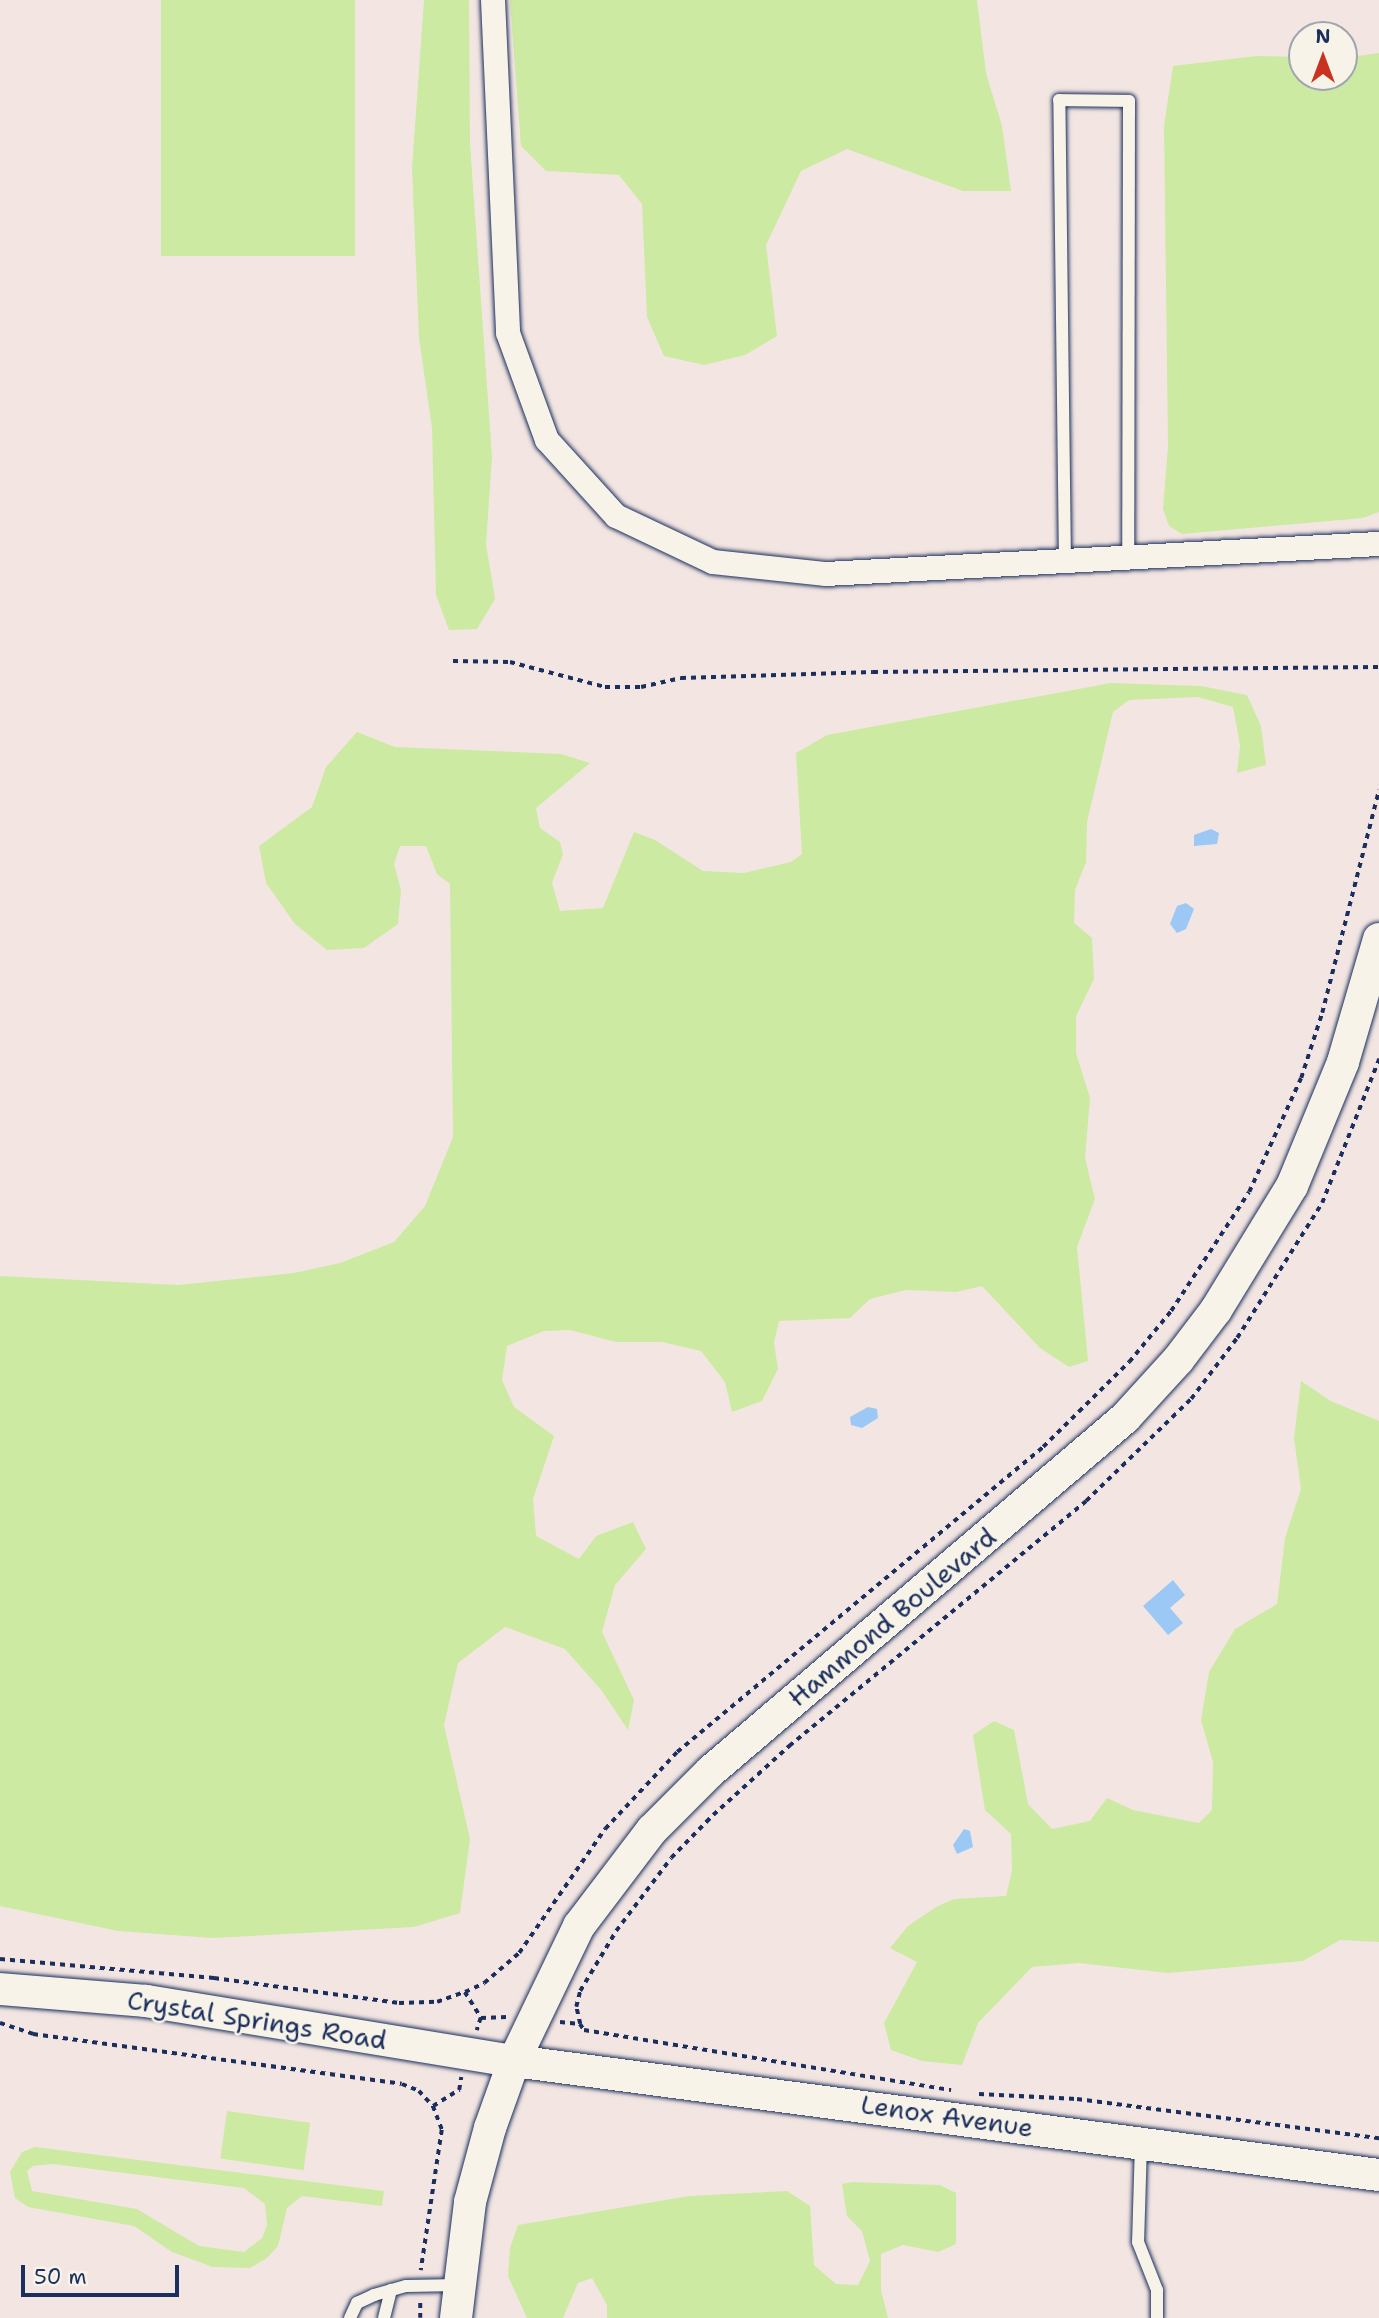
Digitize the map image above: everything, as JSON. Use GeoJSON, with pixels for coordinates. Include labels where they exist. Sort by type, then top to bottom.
{"type":"FeatureCollection","features":[{"type":"Feature","properties":{"kind":"street"},"geometry":{"type":"LineString","coordinates":[[493,0],[508,332],[547,440],[616,516],[713,562],[827,574],[1128,560],[1379,544]]}},
{"type":"Feature","properties":{"kind":"street","name":"Hammond Boulevard"},"geometry":{"type":"LineString","coordinates":[[456,2318],[470,2202],[514,2061],[579,1926],[652,1830],[711,1771],[1125,1418],[1178,1360],[1254,1253],[1292,1186],[1343,1062],[1379,939]]}},
{"type":"Feature","properties":{"kind":"street","name":"Crystal Springs Road"},"geometry":{"type":"LineString","coordinates":[[0,1989],[187,2007],[514,2061]]}},
{"type":"Feature","properties":{"kind":"street","name":"Lenox Avenue"},"geometry":{"type":"LineString","coordinates":[[514,2061],[1379,2175]]}},
{"type":"Feature","properties":{"kind":"lane"},"geometry":{"type":"LineString","coordinates":[[1065,563],[1059,100],[1129,102],[1128,560]]}},
{"type":"Feature","properties":{"kind":"lane"},"geometry":{"type":"LineString","coordinates":[[1141,2143],[1138,2242],[1157,2290],[1157,2318]]}},
{"type":"Feature","properties":{"kind":"lane"},"geometry":{"type":"LineString","coordinates":[[350,2318],[356,2303],[391,2290],[460,2285]]}},
{"type":"Feature","properties":{"kind":"lane"},"geometry":{"type":"LineString","coordinates":[[384,2318],[391,2290]]}},
{"type":"Feature","properties":{"kind":"path"},"geometry":{"type":"LineString","coordinates":[[453,661],[510,662],[605,688],[641,687],[681,678],[873,672],[1379,667]]}},
{"type":"Feature","properties":{"kind":"path"},"geometry":{"type":"LineString","coordinates":[[465,1992],[484,1983],[519,1953],[605,1829],[677,1752],[1043,1447],[1129,1362],[1171,1311],[1249,1192],[1301,1078],[1379,790]]}},
{"type":"Feature","properties":{"kind":"path"},"geometry":{"type":"LineString","coordinates":[[0,2024],[33,2034],[401,2084],[419,2091],[433,2106],[442,2130],[420,2286],[420,2318]]}},
{"type":"Feature","properties":{"kind":"path"},"geometry":{"type":"LineString","coordinates":[[580,2024],[584,2030],[956,2091]]}},
{"type":"Feature","properties":{"kind":"path"},"geometry":{"type":"LineString","coordinates":[[969,2094],[1077,2099],[1379,2138]]}},
{"type":"Feature","properties":{"kind":"green space"},"geometry":{"type":"Polygon","coordinates":[[[161,0],[355,0],[355,256],[161,256],[161,0]]]}},
{"type":"Feature","properties":{"kind":"green space"},"geometry":{"type":"Polygon","coordinates":[[[424,0],[469,0],[470,144],[492,457],[486,544],[495,599],[477,629],[449,630],[436,595],[432,428],[419,338],[412,168],[424,0]]]}},
{"type":"Feature","properties":{"kind":"green space"},"geometry":{"type":"Polygon","coordinates":[[[510,0],[977,0],[986,73],[1002,126],[1011,191],[963,191],[847,149],[801,171],[766,245],[777,336],[745,355],[704,365],[664,356],[647,317],[642,204],[619,175],[546,171],[521,146],[510,0]]]}},
{"type":"Feature","properties":{"kind":"green space"},"geometry":{"type":"Polygon","coordinates":[[[1379,53],[1379,512],[1363,518],[1182,534],[1169,526],[1163,509],[1168,446],[1164,126],[1173,66],[1256,56],[1288,57],[1288,91],[1358,91],[1358,56],[1379,53]]]}},
{"type":"Feature","properties":{"kind":"green space"},"geometry":{"type":"Polygon","coordinates":[[[1111,683],[1201,686],[1247,695],[1261,726],[1266,765],[1237,773],[1240,745],[1233,707],[1198,697],[1129,700],[1113,712],[1087,822],[1086,862],[1075,890],[1074,923],[1092,938],[1094,979],[1076,1016],[1076,1053],[1090,1098],[1085,1158],[1095,1199],[1077,1247],[1088,1361],[1069,1367],[1040,1348],[982,1286],[956,1292],[906,1290],[870,1299],[850,1318],[779,1321],[774,1343],[778,1369],[762,1401],[732,1412],[725,1382],[701,1351],[662,1342],[616,1342],[570,1330],[544,1331],[507,1346],[502,1380],[514,1407],[554,1436],[533,1499],[536,1536],[579,1559],[596,1536],[633,1522],[646,1549],[615,1585],[602,1632],[634,1700],[628,1730],[602,1691],[565,1649],[505,1627],[458,1663],[444,1725],[470,1839],[460,1913],[414,1927],[213,1938],[118,1931],[0,1906],[0,1276],[178,1285],[294,1273],[340,1263],[394,1242],[425,1206],[453,1137],[450,884],[437,874],[426,846],[400,846],[394,864],[401,890],[398,924],[364,948],[327,950],[295,924],[266,883],[259,846],[312,807],[326,767],[357,732],[395,747],[561,754],[590,763],[536,808],[540,828],[560,842],[563,854],[552,883],[560,911],[603,908],[634,832],[655,840],[703,871],[744,873],[791,862],[802,854],[796,753],[827,735],[1111,683]]]}},
{"type":"Feature","properties":{"kind":"green space"},"geometry":{"type":"Polygon","coordinates":[[[1301,1381],[1331,1401],[1379,1421],[1379,1942],[1340,1940],[1303,1961],[1168,1973],[1079,1963],[1032,1967],[978,2023],[962,2065],[922,2061],[891,2050],[884,2023],[917,1962],[890,1948],[908,1926],[936,1907],[954,1899],[1006,1896],[1012,1871],[1011,1834],[985,1810],[973,1735],[994,1721],[1014,1730],[1028,1804],[1052,1829],[1090,1821],[1107,1798],[1133,1810],[1199,1823],[1212,1810],[1213,1762],[1201,1720],[1209,1672],[1235,1629],[1277,1604],[1285,1538],[1301,1489],[1294,1438],[1301,1381]]]}},
{"type":"Feature","properties":{"kind":"green space"},"geometry":{"type":"Polygon","coordinates":[[[227,2111],[310,2123],[304,2170],[220,2159],[227,2111]]]}},
{"type":"Feature","properties":{"kind":"green space"},"geometry":{"type":"Polygon","coordinates":[[[35,2147],[384,2191],[382,2206],[302,2196],[287,2208],[278,2246],[267,2258],[250,2268],[213,2267],[172,2252],[134,2226],[28,2207],[15,2198],[10,2172],[22,2152],[35,2147]],[[53,2164],[33,2166],[27,2171],[32,2191],[137,2209],[199,2246],[244,2252],[262,2238],[267,2225],[265,2204],[244,2188],[53,2164]]]}},
{"type":"Feature","properties":{"kind":"green space"},"geometry":{"type":"Polygon","coordinates":[[[852,2182],[940,2185],[956,2193],[956,2244],[938,2252],[903,2245],[881,2254],[881,2290],[888,2318],[607,2318],[607,2305],[592,2278],[578,2283],[563,2318],[527,2318],[508,2276],[510,2248],[518,2225],[689,2196],[787,2191],[810,2206],[814,2265],[836,2284],[858,2285],[870,2261],[862,2231],[847,2216],[842,2184],[852,2182]]]}},
{"type":"Feature","properties":{"kind":"water"},"geometry":{"type":"Polygon","coordinates":[[[1211,829],[1219,833],[1217,844],[1194,846],[1194,835],[1211,829]]]}},
{"type":"Feature","properties":{"kind":"water"},"geometry":{"type":"Polygon","coordinates":[[[1186,903],[1194,909],[1186,929],[1177,933],[1170,924],[1177,906],[1186,903]]]}},
{"type":"Feature","properties":{"kind":"water"},"geometry":{"type":"Polygon","coordinates":[[[868,1407],[877,1409],[878,1418],[862,1428],[851,1425],[850,1417],[868,1407]]]}},
{"type":"Feature","properties":{"kind":"water"},"geometry":{"type":"Polygon","coordinates":[[[1173,1580],[1185,1595],[1170,1608],[1183,1623],[1168,1635],[1143,1606],[1173,1580]]]}},
{"type":"Feature","properties":{"kind":"water"},"geometry":{"type":"Polygon","coordinates":[[[964,1829],[970,1831],[973,1847],[957,1854],[953,1845],[964,1829]]]}}]}
